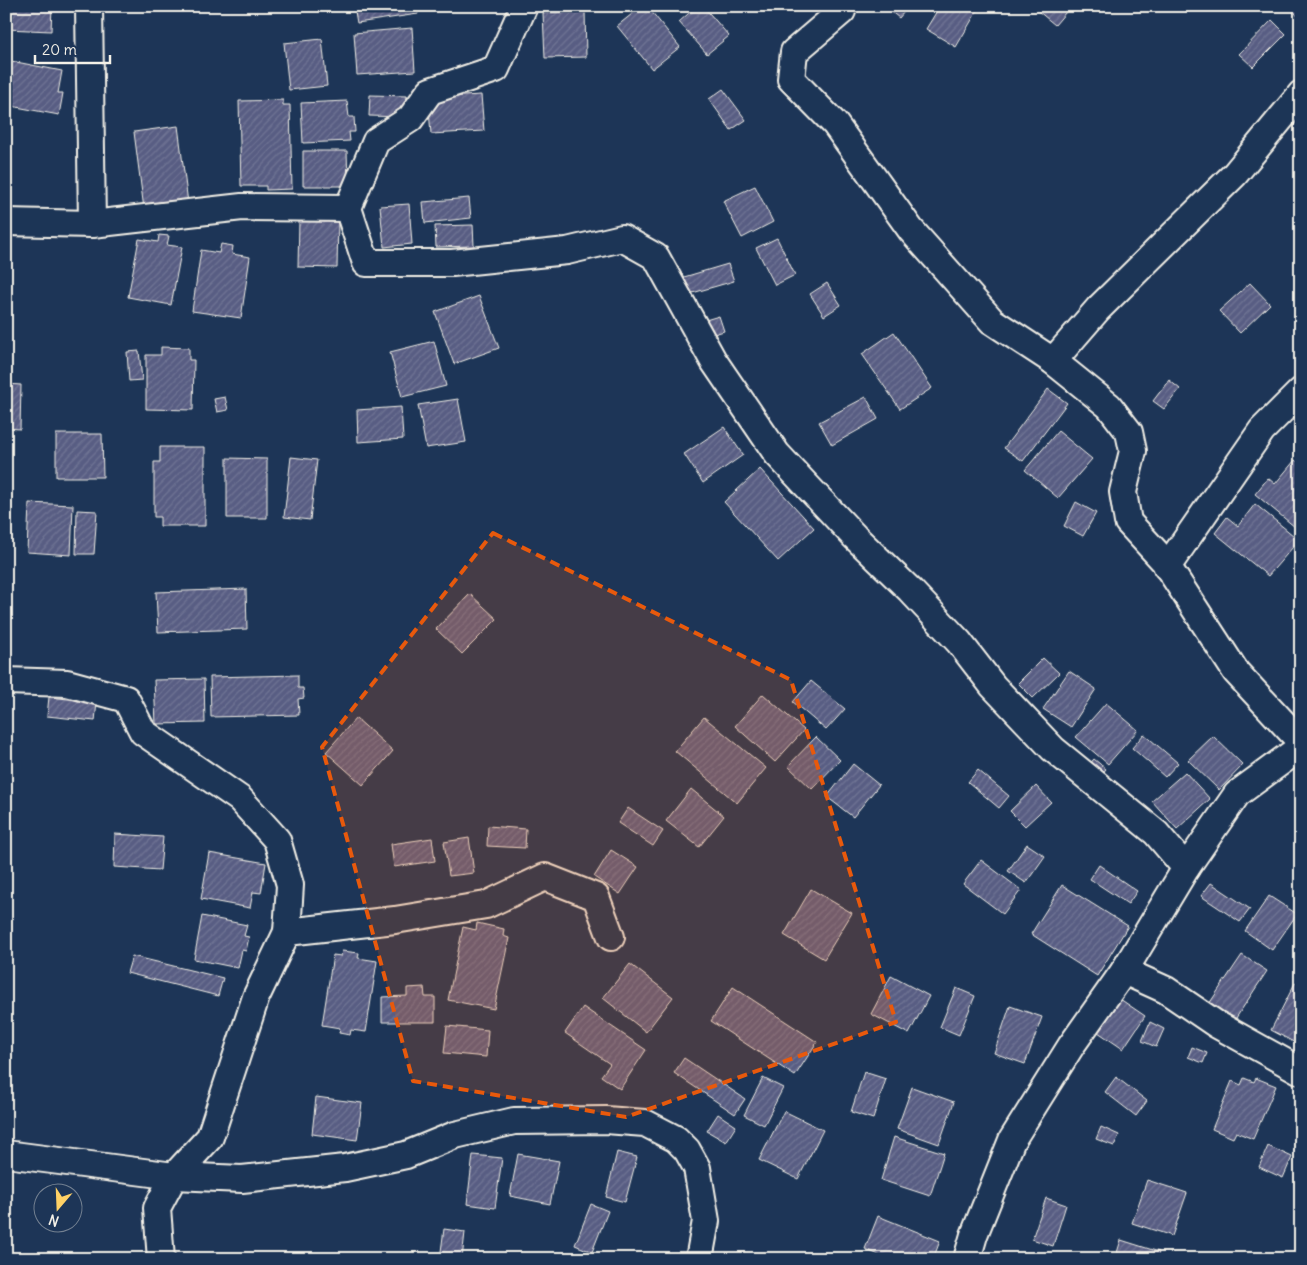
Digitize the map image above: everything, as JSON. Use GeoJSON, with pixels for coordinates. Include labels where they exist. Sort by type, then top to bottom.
{"type":"FeatureCollection","features":[{"type":"Feature","properties":{"kind":"street"},"geometry":{"type":"LineString","coordinates":[[89,6],[92,224]]}},
{"type":"Feature","properties":{"kind":"street"},"geometry":{"type":"LineString","coordinates":[[524,6],[496,69],[430,91],[410,118],[376,140],[348,208],[366,263],[452,263],[567,251],[622,238],[656,257],[713,360],[777,454],[855,537],[910,590],[959,642],[993,686],[1052,749],[1156,833],[1186,868]]}},
{"type":"Feature","properties":{"kind":"street"},"geometry":{"type":"LineString","coordinates":[[834,6],[842,11],[794,52],[791,79],[835,124],[911,230],[992,321],[1053,361],[1109,406],[1130,432],[1133,451],[1123,492],[1128,522],[1167,567],[1236,672],[1301,742]]}},
{"type":"Feature","properties":{"kind":"street"},"geometry":{"type":"LineString","coordinates":[[1053,361],[1098,309],[1235,174],[1301,94]]}},
{"type":"Feature","properties":{"kind":"street"},"geometry":{"type":"LineString","coordinates":[[6,222],[92,224],[242,207],[348,208]]}},
{"type":"Feature","properties":{"kind":"street"},"geometry":{"type":"LineString","coordinates":[[1167,567],[1262,430],[1301,391]]}},
{"type":"Feature","properties":{"kind":"street"},"geometry":{"type":"LineString","coordinates":[[6,681],[67,683],[126,699],[143,732],[240,799],[277,840],[290,885],[287,932],[256,997],[210,1137],[174,1176],[157,1208],[161,1259]]}},
{"type":"Feature","properties":{"kind":"street"},"geometry":{"type":"LineString","coordinates":[[968,1259],[974,1235],[1012,1140],[1072,1046],[1124,971],[1186,868],[1237,794],[1301,747]]}},
{"type":"Feature","properties":{"kind":"street"},"geometry":{"type":"LineString","coordinates":[[287,932],[395,920],[486,905],[545,877],[596,897],[610,937]]}},
{"type":"Feature","properties":{"kind":"street"},"geometry":{"type":"LineString","coordinates":[[1124,971],[1166,990],[1216,1024],[1301,1071]]}},
{"type":"Feature","properties":{"kind":"street"},"geometry":{"type":"LineString","coordinates":[[6,1154],[174,1176],[242,1179],[345,1168],[406,1154],[456,1135],[514,1121],[606,1120],[645,1123],[676,1139],[688,1150],[696,1168],[706,1221],[699,1259]]}},
{"type":"Feature","properties":{"kind":"highlighted area"},"geometry":{"type":"Polygon","coordinates":[[[493,533],[791,680],[896,1022],[626,1117],[413,1081],[322,747],[493,533]]]}},
{"type":"Feature","properties":{"kind":"building"},"geometry":{"type":"Polygon","coordinates":[[[6,6],[52,6],[51,31],[6,29],[6,6]]]}},
{"type":"Feature","properties":{"kind":"building"},"geometry":{"type":"Polygon","coordinates":[[[354,6],[417,6],[418,14],[357,23],[354,6]]]}},
{"type":"Feature","properties":{"kind":"building"},"geometry":{"type":"Polygon","coordinates":[[[590,6],[616,6],[616,10],[590,6]]]}},
{"type":"Feature","properties":{"kind":"building"},"geometry":{"type":"Polygon","coordinates":[[[642,6],[647,6],[680,47],[652,69],[617,26],[642,6]]]}},
{"type":"Feature","properties":{"kind":"building"},"geometry":{"type":"Polygon","coordinates":[[[697,6],[703,6],[729,36],[707,54],[679,22],[697,6]]]}},
{"type":"Feature","properties":{"kind":"building"},"geometry":{"type":"Polygon","coordinates":[[[884,6],[909,6],[899,18],[884,6]]]}},
{"type":"Feature","properties":{"kind":"building"},"geometry":{"type":"Polygon","coordinates":[[[940,6],[980,6],[956,47],[926,29],[940,6]]]}},
{"type":"Feature","properties":{"kind":"building"},"geometry":{"type":"Polygon","coordinates":[[[1032,6],[1071,6],[1055,25],[1032,6]]]}},
{"type":"Feature","properties":{"kind":"building"},"geometry":{"type":"Polygon","coordinates":[[[1290,6],[1301,6],[1301,21],[1290,6]]]}},
{"type":"Feature","properties":{"kind":"building"},"geometry":{"type":"Polygon","coordinates":[[[585,11],[586,57],[545,58],[543,13],[585,11]]]}},
{"type":"Feature","properties":{"kind":"building"},"geometry":{"type":"Polygon","coordinates":[[[1272,20],[1286,34],[1253,67],[1239,54],[1272,20]]]}},
{"type":"Feature","properties":{"kind":"building"},"geometry":{"type":"Polygon","coordinates":[[[412,28],[415,71],[357,75],[354,33],[412,28]]]}},
{"type":"Feature","properties":{"kind":"building"},"geometry":{"type":"Polygon","coordinates":[[[322,39],[327,86],[289,90],[284,43],[322,39]]]}},
{"type":"Feature","properties":{"kind":"building"},"geometry":{"type":"Polygon","coordinates":[[[6,60],[62,71],[58,93],[63,93],[59,115],[6,105],[6,60]]]}},
{"type":"Feature","properties":{"kind":"building"},"geometry":{"type":"Polygon","coordinates":[[[723,89],[746,120],[731,130],[709,99],[723,89]]]}},
{"type":"Feature","properties":{"kind":"building"},"geometry":{"type":"Polygon","coordinates":[[[370,95],[407,96],[406,117],[369,116],[370,95]]]}},
{"type":"Feature","properties":{"kind":"building"},"geometry":{"type":"Polygon","coordinates":[[[481,95],[484,131],[431,134],[428,98],[481,95]]]}},
{"type":"Feature","properties":{"kind":"building"},"geometry":{"type":"Polygon","coordinates":[[[283,100],[283,105],[290,105],[292,189],[266,190],[266,186],[241,186],[239,101],[283,100]]]}},
{"type":"Feature","properties":{"kind":"building"},"geometry":{"type":"Polygon","coordinates":[[[347,101],[349,117],[354,117],[355,132],[349,132],[350,141],[303,143],[301,103],[347,101]]]}},
{"type":"Feature","properties":{"kind":"building"},"geometry":{"type":"Polygon","coordinates":[[[178,126],[188,203],[144,209],[134,132],[178,126]]]}},
{"type":"Feature","properties":{"kind":"building"},"geometry":{"type":"Polygon","coordinates":[[[303,151],[347,151],[348,186],[303,186],[303,151]]]}},
{"type":"Feature","properties":{"kind":"building"},"geometry":{"type":"Polygon","coordinates":[[[755,186],[773,222],[742,238],[723,201],[755,186]]]}},
{"type":"Feature","properties":{"kind":"building"},"geometry":{"type":"Polygon","coordinates":[[[469,198],[471,218],[425,223],[423,202],[469,198]]]}},
{"type":"Feature","properties":{"kind":"building"},"geometry":{"type":"Polygon","coordinates":[[[409,204],[412,244],[384,247],[380,206],[409,204]]]}},
{"type":"Feature","properties":{"kind":"building"},"geometry":{"type":"Polygon","coordinates":[[[299,220],[338,220],[337,268],[298,267],[299,220]]]}},
{"type":"Feature","properties":{"kind":"building"},"geometry":{"type":"Polygon","coordinates":[[[473,225],[474,246],[436,247],[435,226],[473,225]]]}},
{"type":"Feature","properties":{"kind":"building"},"geometry":{"type":"Polygon","coordinates":[[[159,235],[169,236],[167,245],[182,247],[171,305],[128,297],[139,239],[158,242],[159,235]]]}},
{"type":"Feature","properties":{"kind":"building"},"geometry":{"type":"Polygon","coordinates":[[[777,238],[795,275],[775,285],[756,248],[777,238]]]}},
{"type":"Feature","properties":{"kind":"building"},"geometry":{"type":"Polygon","coordinates":[[[221,244],[233,246],[232,254],[250,257],[241,318],[192,311],[201,250],[219,253],[221,244]]]}},
{"type":"Feature","properties":{"kind":"building"},"geometry":{"type":"Polygon","coordinates":[[[728,264],[734,281],[689,294],[684,277],[728,264]]]}},
{"type":"Feature","properties":{"kind":"building"},"geometry":{"type":"Polygon","coordinates":[[[827,283],[841,305],[824,316],[810,294],[827,283]]]}},
{"type":"Feature","properties":{"kind":"building"},"geometry":{"type":"Polygon","coordinates":[[[1250,283],[1270,304],[1240,333],[1219,311],[1250,283]]]}},
{"type":"Feature","properties":{"kind":"building"},"geometry":{"type":"Polygon","coordinates":[[[479,296],[499,348],[454,364],[435,312],[479,296]]]}},
{"type":"Feature","properties":{"kind":"building"},"geometry":{"type":"Polygon","coordinates":[[[719,316],[724,331],[704,337],[699,322],[719,316]]]}},
{"type":"Feature","properties":{"kind":"building"},"geometry":{"type":"Polygon","coordinates":[[[894,332],[932,388],[900,409],[862,354],[894,332]]]}},
{"type":"Feature","properties":{"kind":"building"},"geometry":{"type":"Polygon","coordinates":[[[434,341],[446,386],[402,397],[390,352],[434,341]]]}},
{"type":"Feature","properties":{"kind":"building"},"geometry":{"type":"Polygon","coordinates":[[[161,347],[189,348],[189,360],[194,360],[193,410],[146,409],[146,355],[161,355],[161,347]]]}},
{"type":"Feature","properties":{"kind":"building"},"geometry":{"type":"Polygon","coordinates":[[[139,351],[142,380],[129,381],[127,352],[139,351]]]}},
{"type":"Feature","properties":{"kind":"building"},"geometry":{"type":"Polygon","coordinates":[[[1169,380],[1180,389],[1164,409],[1153,401],[1169,380]]]}},
{"type":"Feature","properties":{"kind":"building"},"geometry":{"type":"Polygon","coordinates":[[[6,384],[21,385],[20,429],[6,428],[6,384]]]}},
{"type":"Feature","properties":{"kind":"building"},"geometry":{"type":"Polygon","coordinates":[[[1048,389],[1067,403],[1023,461],[1004,448],[1048,389]]]}},
{"type":"Feature","properties":{"kind":"building"},"geometry":{"type":"Polygon","coordinates":[[[225,397],[228,410],[217,412],[214,399],[225,397]]]}},
{"type":"Feature","properties":{"kind":"building"},"geometry":{"type":"Polygon","coordinates":[[[866,397],[878,419],[832,445],[819,422],[866,397]]]}},
{"type":"Feature","properties":{"kind":"building"},"geometry":{"type":"Polygon","coordinates":[[[458,399],[466,442],[426,448],[418,405],[458,399]]]}},
{"type":"Feature","properties":{"kind":"building"},"geometry":{"type":"Polygon","coordinates":[[[401,407],[403,439],[358,442],[357,410],[401,407]]]}},
{"type":"Feature","properties":{"kind":"building"},"geometry":{"type":"Polygon","coordinates":[[[724,427],[743,455],[703,483],[684,454],[724,427]]]}},
{"type":"Feature","properties":{"kind":"building"},"geometry":{"type":"Polygon","coordinates":[[[1058,431],[1092,459],[1058,498],[1025,470],[1058,431]]]}},
{"type":"Feature","properties":{"kind":"building"},"geometry":{"type":"Polygon","coordinates":[[[56,434],[102,434],[103,477],[56,477],[56,434]]]}},
{"type":"Feature","properties":{"kind":"building"},"geometry":{"type":"Polygon","coordinates":[[[160,447],[205,447],[205,526],[160,526],[160,517],[154,517],[154,462],[160,462],[160,447]]]}},
{"type":"Feature","properties":{"kind":"building"},"geometry":{"type":"Polygon","coordinates":[[[291,457],[317,460],[310,520],[284,517],[291,457]]]}},
{"type":"Feature","properties":{"kind":"building"},"geometry":{"type":"Polygon","coordinates":[[[227,458],[267,459],[267,518],[227,518],[227,458]]]}},
{"type":"Feature","properties":{"kind":"building"},"geometry":{"type":"Polygon","coordinates":[[[1295,460],[1301,465],[1301,532],[1255,494],[1268,478],[1275,484],[1295,460]]]}},
{"type":"Feature","properties":{"kind":"building"},"geometry":{"type":"Polygon","coordinates":[[[760,469],[814,528],[778,561],[724,502],[760,469]]]}},
{"type":"Feature","properties":{"kind":"building"},"geometry":{"type":"Polygon","coordinates":[[[1076,502],[1096,513],[1083,536],[1064,526],[1076,502]]]}},
{"type":"Feature","properties":{"kind":"building"},"geometry":{"type":"Polygon","coordinates":[[[29,503],[73,505],[71,555],[27,552],[29,503]]]}},
{"type":"Feature","properties":{"kind":"building"},"geometry":{"type":"Polygon","coordinates":[[[1255,504],[1299,540],[1268,576],[1215,533],[1227,517],[1238,526],[1255,504]]]}},
{"type":"Feature","properties":{"kind":"building"},"geometry":{"type":"Polygon","coordinates":[[[77,510],[97,511],[94,554],[76,554],[77,510]]]}},
{"type":"Feature","properties":{"kind":"building"},"geometry":{"type":"Polygon","coordinates":[[[246,589],[247,629],[158,632],[156,592],[246,589]]]}},
{"type":"Feature","properties":{"kind":"building"},"geometry":{"type":"Polygon","coordinates":[[[470,594],[497,619],[462,654],[436,629],[470,594]]]}},
{"type":"Feature","properties":{"kind":"building"},"geometry":{"type":"Polygon","coordinates":[[[1043,658],[1059,673],[1033,698],[1018,683],[1043,658]]]}},
{"type":"Feature","properties":{"kind":"building"},"geometry":{"type":"Polygon","coordinates":[[[1069,671],[1096,689],[1071,727],[1043,709],[1069,671]]]}},
{"type":"Feature","properties":{"kind":"building"},"geometry":{"type":"Polygon","coordinates":[[[298,675],[298,688],[303,688],[304,698],[298,699],[299,715],[211,717],[210,677],[298,675]]]}},
{"type":"Feature","properties":{"kind":"building"},"geometry":{"type":"Polygon","coordinates":[[[204,679],[205,723],[156,724],[154,680],[204,679]]]}},
{"type":"Feature","properties":{"kind":"building"},"geometry":{"type":"Polygon","coordinates":[[[811,681],[845,709],[826,730],[793,702],[811,681]]]}},
{"type":"Feature","properties":{"kind":"building"},"geometry":{"type":"Polygon","coordinates":[[[763,694],[804,730],[775,762],[735,726],[763,694]]]}},
{"type":"Feature","properties":{"kind":"building"},"geometry":{"type":"Polygon","coordinates":[[[49,697],[97,702],[95,721],[47,716],[49,697]]]}},
{"type":"Feature","properties":{"kind":"building"},"geometry":{"type":"Polygon","coordinates":[[[1106,703],[1138,730],[1108,764],[1076,737],[1106,703]]]}},
{"type":"Feature","properties":{"kind":"building"},"geometry":{"type":"Polygon","coordinates":[[[704,717],[766,768],[737,803],[675,751],[704,717]]]}},
{"type":"Feature","properties":{"kind":"building"},"geometry":{"type":"Polygon","coordinates":[[[356,718],[393,751],[363,785],[326,752],[356,718]]]}},
{"type":"Feature","properties":{"kind":"building"},"geometry":{"type":"Polygon","coordinates":[[[1144,734],[1178,763],[1165,777],[1132,748],[1144,734]]]}},
{"type":"Feature","properties":{"kind":"building"},"geometry":{"type":"Polygon","coordinates":[[[1213,736],[1243,765],[1219,790],[1188,760],[1213,736]]]}},
{"type":"Feature","properties":{"kind":"building"},"geometry":{"type":"Polygon","coordinates":[[[816,737],[840,760],[812,789],[788,766],[816,737]]]}},
{"type":"Feature","properties":{"kind":"building"},"geometry":{"type":"Polygon","coordinates":[[[1094,759],[1106,769],[1099,777],[1087,767],[1094,759]]]}},
{"type":"Feature","properties":{"kind":"building"},"geometry":{"type":"Polygon","coordinates":[[[853,764],[879,785],[853,817],[827,797],[853,764]]]}},
{"type":"Feature","properties":{"kind":"building"},"geometry":{"type":"Polygon","coordinates":[[[978,770],[1009,796],[999,808],[968,782],[978,770]]]}},
{"type":"Feature","properties":{"kind":"building"},"geometry":{"type":"Polygon","coordinates":[[[1185,772],[1210,799],[1177,829],[1152,801],[1185,772]]]}},
{"type":"Feature","properties":{"kind":"building"},"geometry":{"type":"Polygon","coordinates":[[[1036,786],[1051,802],[1025,826],[1010,811],[1036,786]]]}},
{"type":"Feature","properties":{"kind":"building"},"geometry":{"type":"Polygon","coordinates":[[[691,789],[724,816],[699,847],[666,821],[691,789]]]}},
{"type":"Feature","properties":{"kind":"building"},"geometry":{"type":"Polygon","coordinates":[[[628,808],[663,831],[653,846],[618,823],[628,808]]]}},
{"type":"Feature","properties":{"kind":"building"},"geometry":{"type":"Polygon","coordinates":[[[488,826],[526,829],[525,848],[487,846],[488,826]]]}},
{"type":"Feature","properties":{"kind":"building"},"geometry":{"type":"Polygon","coordinates":[[[115,834],[163,837],[160,870],[114,867],[115,834]]]}},
{"type":"Feature","properties":{"kind":"building"},"geometry":{"type":"Polygon","coordinates":[[[432,838],[435,861],[394,867],[391,844],[432,838]]]}},
{"type":"Feature","properties":{"kind":"building"},"geometry":{"type":"Polygon","coordinates":[[[469,838],[474,873],[449,876],[444,842],[469,838]]]}},
{"type":"Feature","properties":{"kind":"building"},"geometry":{"type":"Polygon","coordinates":[[[1027,844],[1045,856],[1026,883],[1008,871],[1027,844]]]}},
{"type":"Feature","properties":{"kind":"building"},"geometry":{"type":"Polygon","coordinates":[[[611,850],[638,867],[620,894],[594,877],[611,850]]]}},
{"type":"Feature","properties":{"kind":"building"},"geometry":{"type":"Polygon","coordinates":[[[209,853],[266,863],[261,893],[253,892],[250,908],[201,899],[209,853]]]}},
{"type":"Feature","properties":{"kind":"building"},"geometry":{"type":"Polygon","coordinates":[[[981,860],[1021,890],[1003,914],[963,884],[981,860]]]}},
{"type":"Feature","properties":{"kind":"building"},"geometry":{"type":"Polygon","coordinates":[[[1099,865],[1137,891],[1128,904],[1090,879],[1099,865]]]}},
{"type":"Feature","properties":{"kind":"building"},"geometry":{"type":"Polygon","coordinates":[[[1211,883],[1250,909],[1240,922],[1201,896],[1211,883]]]}},
{"type":"Feature","properties":{"kind":"building"},"geometry":{"type":"Polygon","coordinates":[[[1062,885],[1128,926],[1097,976],[1031,934],[1062,885]]]}},
{"type":"Feature","properties":{"kind":"building"},"geometry":{"type":"Polygon","coordinates":[[[811,889],[852,913],[824,959],[784,935],[811,889]]]}},
{"type":"Feature","properties":{"kind":"building"},"geometry":{"type":"Polygon","coordinates":[[[1269,896],[1297,914],[1272,950],[1245,931],[1269,896]]]}},
{"type":"Feature","properties":{"kind":"building"},"geometry":{"type":"Polygon","coordinates":[[[202,916],[247,925],[244,936],[249,937],[246,951],[242,950],[238,968],[194,959],[202,916]]]}},
{"type":"Feature","properties":{"kind":"building"},"geometry":{"type":"Polygon","coordinates":[[[477,923],[504,929],[503,936],[509,938],[494,1009],[448,1000],[463,927],[476,930],[477,923]]]}},
{"type":"Feature","properties":{"kind":"building"},"geometry":{"type":"Polygon","coordinates":[[[342,951],[359,953],[358,958],[377,961],[366,1032],[351,1030],[350,1035],[339,1033],[340,1028],[322,1025],[333,955],[341,956],[342,951]]]}},
{"type":"Feature","properties":{"kind":"building"},"geometry":{"type":"Polygon","coordinates":[[[1242,955],[1267,971],[1234,1021],[1209,1004],[1242,955]]]}},
{"type":"Feature","properties":{"kind":"building"},"geometry":{"type":"Polygon","coordinates":[[[132,956],[223,978],[218,996],[127,973],[132,956]]]}},
{"type":"Feature","properties":{"kind":"building"},"geometry":{"type":"Polygon","coordinates":[[[630,964],[673,997],[646,1032],[603,998],[630,964]]]}},
{"type":"Feature","properties":{"kind":"building"},"geometry":{"type":"Polygon","coordinates":[[[891,976],[929,996],[909,1034],[871,1014],[891,976]]]}},
{"type":"Feature","properties":{"kind":"building"},"geometry":{"type":"Polygon","coordinates":[[[1295,983],[1301,986],[1301,1046],[1271,1030],[1295,983]]]}},
{"type":"Feature","properties":{"kind":"building"},"geometry":{"type":"Polygon","coordinates":[[[424,987],[425,997],[435,997],[435,1022],[382,1022],[382,997],[407,996],[407,988],[424,987]]]}},
{"type":"Feature","properties":{"kind":"building"},"geometry":{"type":"Polygon","coordinates":[[[733,987],[817,1042],[795,1076],[711,1021],[733,987]]]}},
{"type":"Feature","properties":{"kind":"building"},"geometry":{"type":"Polygon","coordinates":[[[956,988],[975,996],[959,1035],[940,1027],[956,988]]]}},
{"type":"Feature","properties":{"kind":"building"},"geometry":{"type":"Polygon","coordinates":[[[1120,999],[1145,1016],[1123,1049],[1098,1032],[1120,999]]]}},
{"type":"Feature","properties":{"kind":"building"},"geometry":{"type":"Polygon","coordinates":[[[1010,1006],[1042,1017],[1025,1064],[994,1053],[1010,1006]]]}},
{"type":"Feature","properties":{"kind":"building"},"geometry":{"type":"Polygon","coordinates":[[[583,1007],[646,1050],[620,1089],[601,1076],[610,1064],[565,1033],[583,1007]]]}},
{"type":"Feature","properties":{"kind":"building"},"geometry":{"type":"Polygon","coordinates":[[[1150,1022],[1164,1029],[1156,1047],[1142,1041],[1150,1022]]]}},
{"type":"Feature","properties":{"kind":"building"},"geometry":{"type":"Polygon","coordinates":[[[447,1026],[488,1030],[486,1057],[444,1053],[447,1026]]]}},
{"type":"Feature","properties":{"kind":"building"},"geometry":{"type":"Polygon","coordinates":[[[1192,1047],[1207,1053],[1203,1063],[1188,1057],[1192,1047]]]}},
{"type":"Feature","properties":{"kind":"building"},"geometry":{"type":"Polygon","coordinates":[[[684,1058],[745,1099],[735,1114],[674,1073],[684,1058]]]}},
{"type":"Feature","properties":{"kind":"building"},"geometry":{"type":"Polygon","coordinates":[[[864,1072],[886,1079],[873,1119],[851,1112],[864,1072]]]}},
{"type":"Feature","properties":{"kind":"building"},"geometry":{"type":"Polygon","coordinates":[[[1116,1077],[1147,1101],[1136,1116],[1105,1092],[1116,1077]]]}},
{"type":"Feature","properties":{"kind":"building"},"geometry":{"type":"Polygon","coordinates":[[[763,1078],[783,1088],[764,1125],[744,1115],[763,1078]]]}},
{"type":"Feature","properties":{"kind":"building"},"geometry":{"type":"Polygon","coordinates":[[[1244,1078],[1254,1082],[1256,1078],[1276,1086],[1253,1139],[1236,1132],[1233,1138],[1212,1129],[1232,1081],[1241,1085],[1244,1078]]]}},
{"type":"Feature","properties":{"kind":"building"},"geometry":{"type":"Polygon","coordinates":[[[912,1087],[954,1102],[939,1144],[897,1129],[912,1087]]]}},
{"type":"Feature","properties":{"kind":"building"},"geometry":{"type":"Polygon","coordinates":[[[316,1097],[362,1103],[357,1140],[312,1134],[316,1097]]]}},
{"type":"Feature","properties":{"kind":"building"},"geometry":{"type":"Polygon","coordinates":[[[784,1111],[823,1130],[798,1179],[759,1160],[784,1111]]]}},
{"type":"Feature","properties":{"kind":"building"},"geometry":{"type":"Polygon","coordinates":[[[718,1114],[736,1126],[726,1142],[707,1131],[718,1114]]]}},
{"type":"Feature","properties":{"kind":"building"},"geometry":{"type":"Polygon","coordinates":[[[1101,1127],[1119,1135],[1114,1146],[1096,1139],[1101,1127]]]}},
{"type":"Feature","properties":{"kind":"building"},"geometry":{"type":"Polygon","coordinates":[[[894,1137],[944,1153],[930,1196],[881,1180],[894,1137]]]}},
{"type":"Feature","properties":{"kind":"building"},"geometry":{"type":"Polygon","coordinates":[[[1268,1146],[1292,1157],[1283,1178],[1259,1167],[1268,1146]]]}},
{"type":"Feature","properties":{"kind":"building"},"geometry":{"type":"Polygon","coordinates":[[[617,1152],[637,1157],[625,1202],[606,1197],[617,1152]]]}},
{"type":"Feature","properties":{"kind":"building"},"geometry":{"type":"Polygon","coordinates":[[[518,1154],[559,1161],[550,1204],[510,1196],[518,1154]]]}},
{"type":"Feature","properties":{"kind":"building"},"geometry":{"type":"Polygon","coordinates":[[[473,1155],[502,1158],[495,1208],[467,1204],[473,1155]]]}},
{"type":"Feature","properties":{"kind":"building"},"geometry":{"type":"Polygon","coordinates":[[[1147,1180],[1187,1193],[1172,1236],[1132,1223],[1147,1180]]]}},
{"type":"Feature","properties":{"kind":"building"},"geometry":{"type":"Polygon","coordinates":[[[1046,1198],[1066,1205],[1053,1246],[1032,1239],[1046,1198]]]}},
{"type":"Feature","properties":{"kind":"building"},"geometry":{"type":"Polygon","coordinates":[[[591,1204],[608,1211],[592,1252],[575,1245],[591,1204]]]}},
{"type":"Feature","properties":{"kind":"building"},"geometry":{"type":"Polygon","coordinates":[[[878,1216],[940,1241],[933,1259],[888,1259],[865,1249],[878,1216]]]}},
{"type":"Feature","properties":{"kind":"building"},"geometry":{"type":"Polygon","coordinates":[[[444,1229],[465,1232],[462,1259],[440,1259],[444,1229]]]}},
{"type":"Feature","properties":{"kind":"building"},"geometry":{"type":"Polygon","coordinates":[[[1121,1240],[1159,1252],[1157,1259],[1115,1259],[1121,1240]]]}}]}
